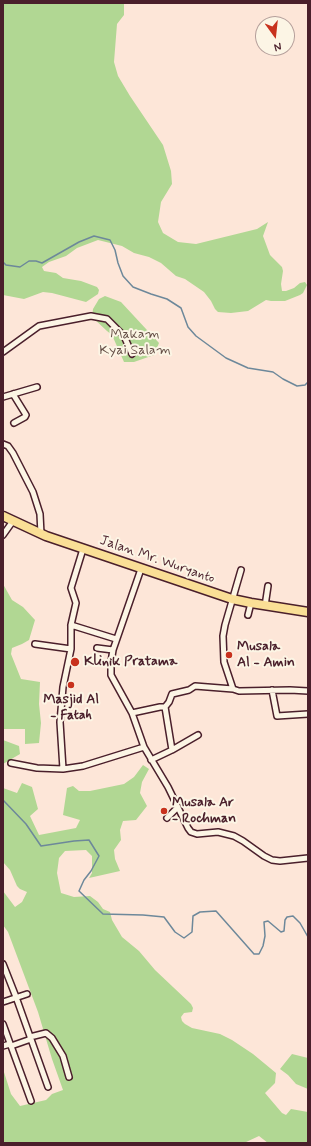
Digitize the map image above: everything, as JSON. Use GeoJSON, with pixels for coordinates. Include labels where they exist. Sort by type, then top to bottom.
{"type":"FeatureCollection","features":[{"type":"Feature","properties":{"kind":"main road","name":"Jalan Mr. Wuryanto"},"geometry":{"type":"LineString","coordinates":[[3,516],[41,534],[232,599],[251,604],[308,612]]}},
{"type":"Feature","properties":{"kind":"street"},"geometry":{"type":"LineString","coordinates":[[3,352],[39,326],[91,316],[107,319],[124,336],[132,354]]}},
{"type":"Feature","properties":{"kind":"street"},"geometry":{"type":"LineString","coordinates":[[3,397],[37,387]]}},
{"type":"Feature","properties":{"kind":"street"},"geometry":{"type":"LineString","coordinates":[[13,394],[26,415],[26,417],[14,423]]}},
{"type":"Feature","properties":{"kind":"street"},"geometry":{"type":"LineString","coordinates":[[3,444],[8,446],[13,453],[33,492],[40,514],[41,534]]}},
{"type":"Feature","properties":{"kind":"street"},"geometry":{"type":"LineString","coordinates":[[3,535],[13,521]]}},
{"type":"Feature","properties":{"kind":"street"},"geometry":{"type":"LineString","coordinates":[[63,769],[60,722],[63,687],[71,649],[71,625],[76,603],[71,588],[83,549]]}},
{"type":"Feature","properties":{"kind":"street"},"geometry":{"type":"LineString","coordinates":[[141,569],[113,650],[110,662],[111,675],[132,713],[144,747],[168,787],[191,832],[194,834],[211,832],[228,834],[243,841],[272,860],[280,861],[308,858]]}},
{"type":"Feature","properties":{"kind":"street"},"geometry":{"type":"LineString","coordinates":[[233,689],[227,673],[223,653],[224,625],[241,570]]}},
{"type":"Feature","properties":{"kind":"street"},"geometry":{"type":"LineString","coordinates":[[265,606],[268,586]]}},
{"type":"Feature","properties":{"kind":"street"},"geometry":{"type":"LineString","coordinates":[[248,615],[251,604]]}},
{"type":"Feature","properties":{"kind":"street"},"geometry":{"type":"LineString","coordinates":[[71,625],[116,640]]}},
{"type":"Feature","properties":{"kind":"street"},"geometry":{"type":"LineString","coordinates":[[35,644],[71,649]]}},
{"type":"Feature","properties":{"kind":"street"},"geometry":{"type":"LineString","coordinates":[[98,648],[113,650]]}},
{"type":"Feature","properties":{"kind":"street"},"geometry":{"type":"LineString","coordinates":[[172,750],[165,707],[172,694],[189,690],[195,686],[233,689],[240,691],[308,691]]}},
{"type":"Feature","properties":{"kind":"street"},"geometry":{"type":"LineString","coordinates":[[272,690],[277,716],[308,714]]}},
{"type":"Feature","properties":{"kind":"street"},"geometry":{"type":"LineString","coordinates":[[132,713],[165,707]]}},
{"type":"Feature","properties":{"kind":"street"},"geometry":{"type":"LineString","coordinates":[[151,760],[198,735]]}},
{"type":"Feature","properties":{"kind":"street"},"geometry":{"type":"LineString","coordinates":[[11,763],[37,768],[63,769],[94,763],[144,747]]}},
{"type":"Feature","properties":{"kind":"street"},"geometry":{"type":"LineString","coordinates":[[167,818],[178,806]]}},
{"type":"Feature","properties":{"kind":"street"},"geometry":{"type":"LineString","coordinates":[[3,964],[48,1087]]}},
{"type":"Feature","properties":{"kind":"street"},"geometry":{"type":"LineString","coordinates":[[3,1002],[27,994]]}},
{"type":"Feature","properties":{"kind":"street"},"geometry":{"type":"LineString","coordinates":[[3,1024],[31,1101]]}},
{"type":"Feature","properties":{"kind":"street"},"geometry":{"type":"LineString","coordinates":[[3,1046],[46,1033],[52,1038],[63,1056],[69,1077]]}},
{"type":"Feature","properties":{"kind":"green space"},"geometry":{"type":"Polygon","coordinates":[[[3,3],[124,3],[124,15],[117,24],[114,62],[118,76],[163,145],[171,171],[172,184],[161,202],[158,222],[163,233],[178,242],[196,244],[257,229],[268,222],[263,236],[270,255],[282,267],[282,291],[294,288],[300,283],[305,282],[307,285],[303,293],[285,301],[266,300],[248,311],[231,313],[218,312],[204,292],[185,279],[176,276],[161,263],[149,257],[134,253],[122,246],[98,240],[77,248],[66,256],[49,262],[42,267],[44,271],[56,273],[63,278],[81,281],[97,287],[99,290],[98,294],[86,302],[43,292],[24,299],[3,295],[3,3]]]}},
{"type":"Feature","properties":{"kind":"green space","name":"Makam Kyai Salam"},"geometry":{"type":"Polygon","coordinates":[[[105,296],[121,302],[159,343],[154,355],[134,362],[124,362],[112,335],[92,317],[93,309],[99,299],[105,296]]]}},
{"type":"Feature","properties":{"kind":"green space"},"geometry":{"type":"Polygon","coordinates":[[[3,584],[12,600],[23,607],[35,620],[29,640],[12,648],[11,654],[21,679],[40,682],[39,704],[41,723],[39,743],[25,744],[25,729],[3,729],[3,584]]]}},
{"type":"Feature","properties":{"kind":"green space"},"geometry":{"type":"Polygon","coordinates":[[[3,740],[19,746],[20,754],[3,764],[3,740]]]}},
{"type":"Feature","properties":{"kind":"green space"},"geometry":{"type":"Polygon","coordinates":[[[143,765],[149,769],[142,782],[140,793],[147,806],[136,820],[123,821],[120,830],[121,840],[114,850],[115,859],[120,871],[89,878],[92,873],[92,856],[86,850],[65,851],[59,858],[57,873],[61,893],[74,897],[90,896],[98,902],[103,909],[110,912],[112,920],[122,937],[139,951],[155,970],[191,1004],[193,1008],[192,1012],[184,1013],[181,1017],[185,1024],[192,1028],[220,1034],[232,1040],[253,1054],[276,1073],[275,1083],[265,1093],[282,1113],[286,1115],[291,1109],[308,1112],[308,1143],[268,1143],[259,1136],[244,1143],[3,1143],[3,1069],[11,1094],[20,1106],[46,1100],[52,1094],[63,1090],[38,1012],[8,932],[3,925],[3,891],[15,907],[22,902],[27,892],[17,886],[10,870],[3,862],[3,788],[17,793],[22,783],[32,787],[38,809],[30,816],[39,835],[76,828],[80,820],[63,815],[67,788],[73,786],[79,791],[90,791],[124,784],[134,777],[143,765]]]}},
{"type":"Feature","properties":{"kind":"green space"},"geometry":{"type":"Polygon","coordinates":[[[292,1054],[308,1058],[308,1089],[296,1084],[280,1069],[292,1054]]]}},
{"type":"Feature","properties":{"kind":"waterway"},"geometry":{"type":"LineString","coordinates":[[3,262],[6,265],[20,267],[29,261],[42,263],[79,242],[94,236],[110,240],[115,250],[123,276],[133,287],[167,299],[181,308],[188,327],[196,336],[226,358],[248,368],[273,372],[297,386],[305,385],[308,382]]}},
{"type":"Feature","properties":{"kind":"waterway"},"geometry":{"type":"LineString","coordinates":[[3,800],[26,824],[41,846],[89,840],[99,856],[79,891],[103,914],[164,917],[175,932],[184,938],[192,932],[193,916],[200,912],[216,911],[254,954],[259,954],[263,946],[265,936],[264,922],[268,921],[281,932],[284,931],[285,920],[287,917],[293,916],[300,923],[308,937]]}},
{"type":"Feature","properties":{"kind":"place","name":"Musala Al - Amin"},"geometry":{"type":"Point","coordinates":[229,655]}},
{"type":"Feature","properties":{"kind":"place","name":"Klinik Pratama"},"geometry":{"type":"Point","coordinates":[75,662]}},
{"type":"Feature","properties":{"kind":"place","name":"Masjid Al - Fatah"},"geometry":{"type":"Point","coordinates":[71,685]}},
{"type":"Feature","properties":{"kind":"place","name":"Musala Ar - Rochman"},"geometry":{"type":"Point","coordinates":[164,811]}}]}
